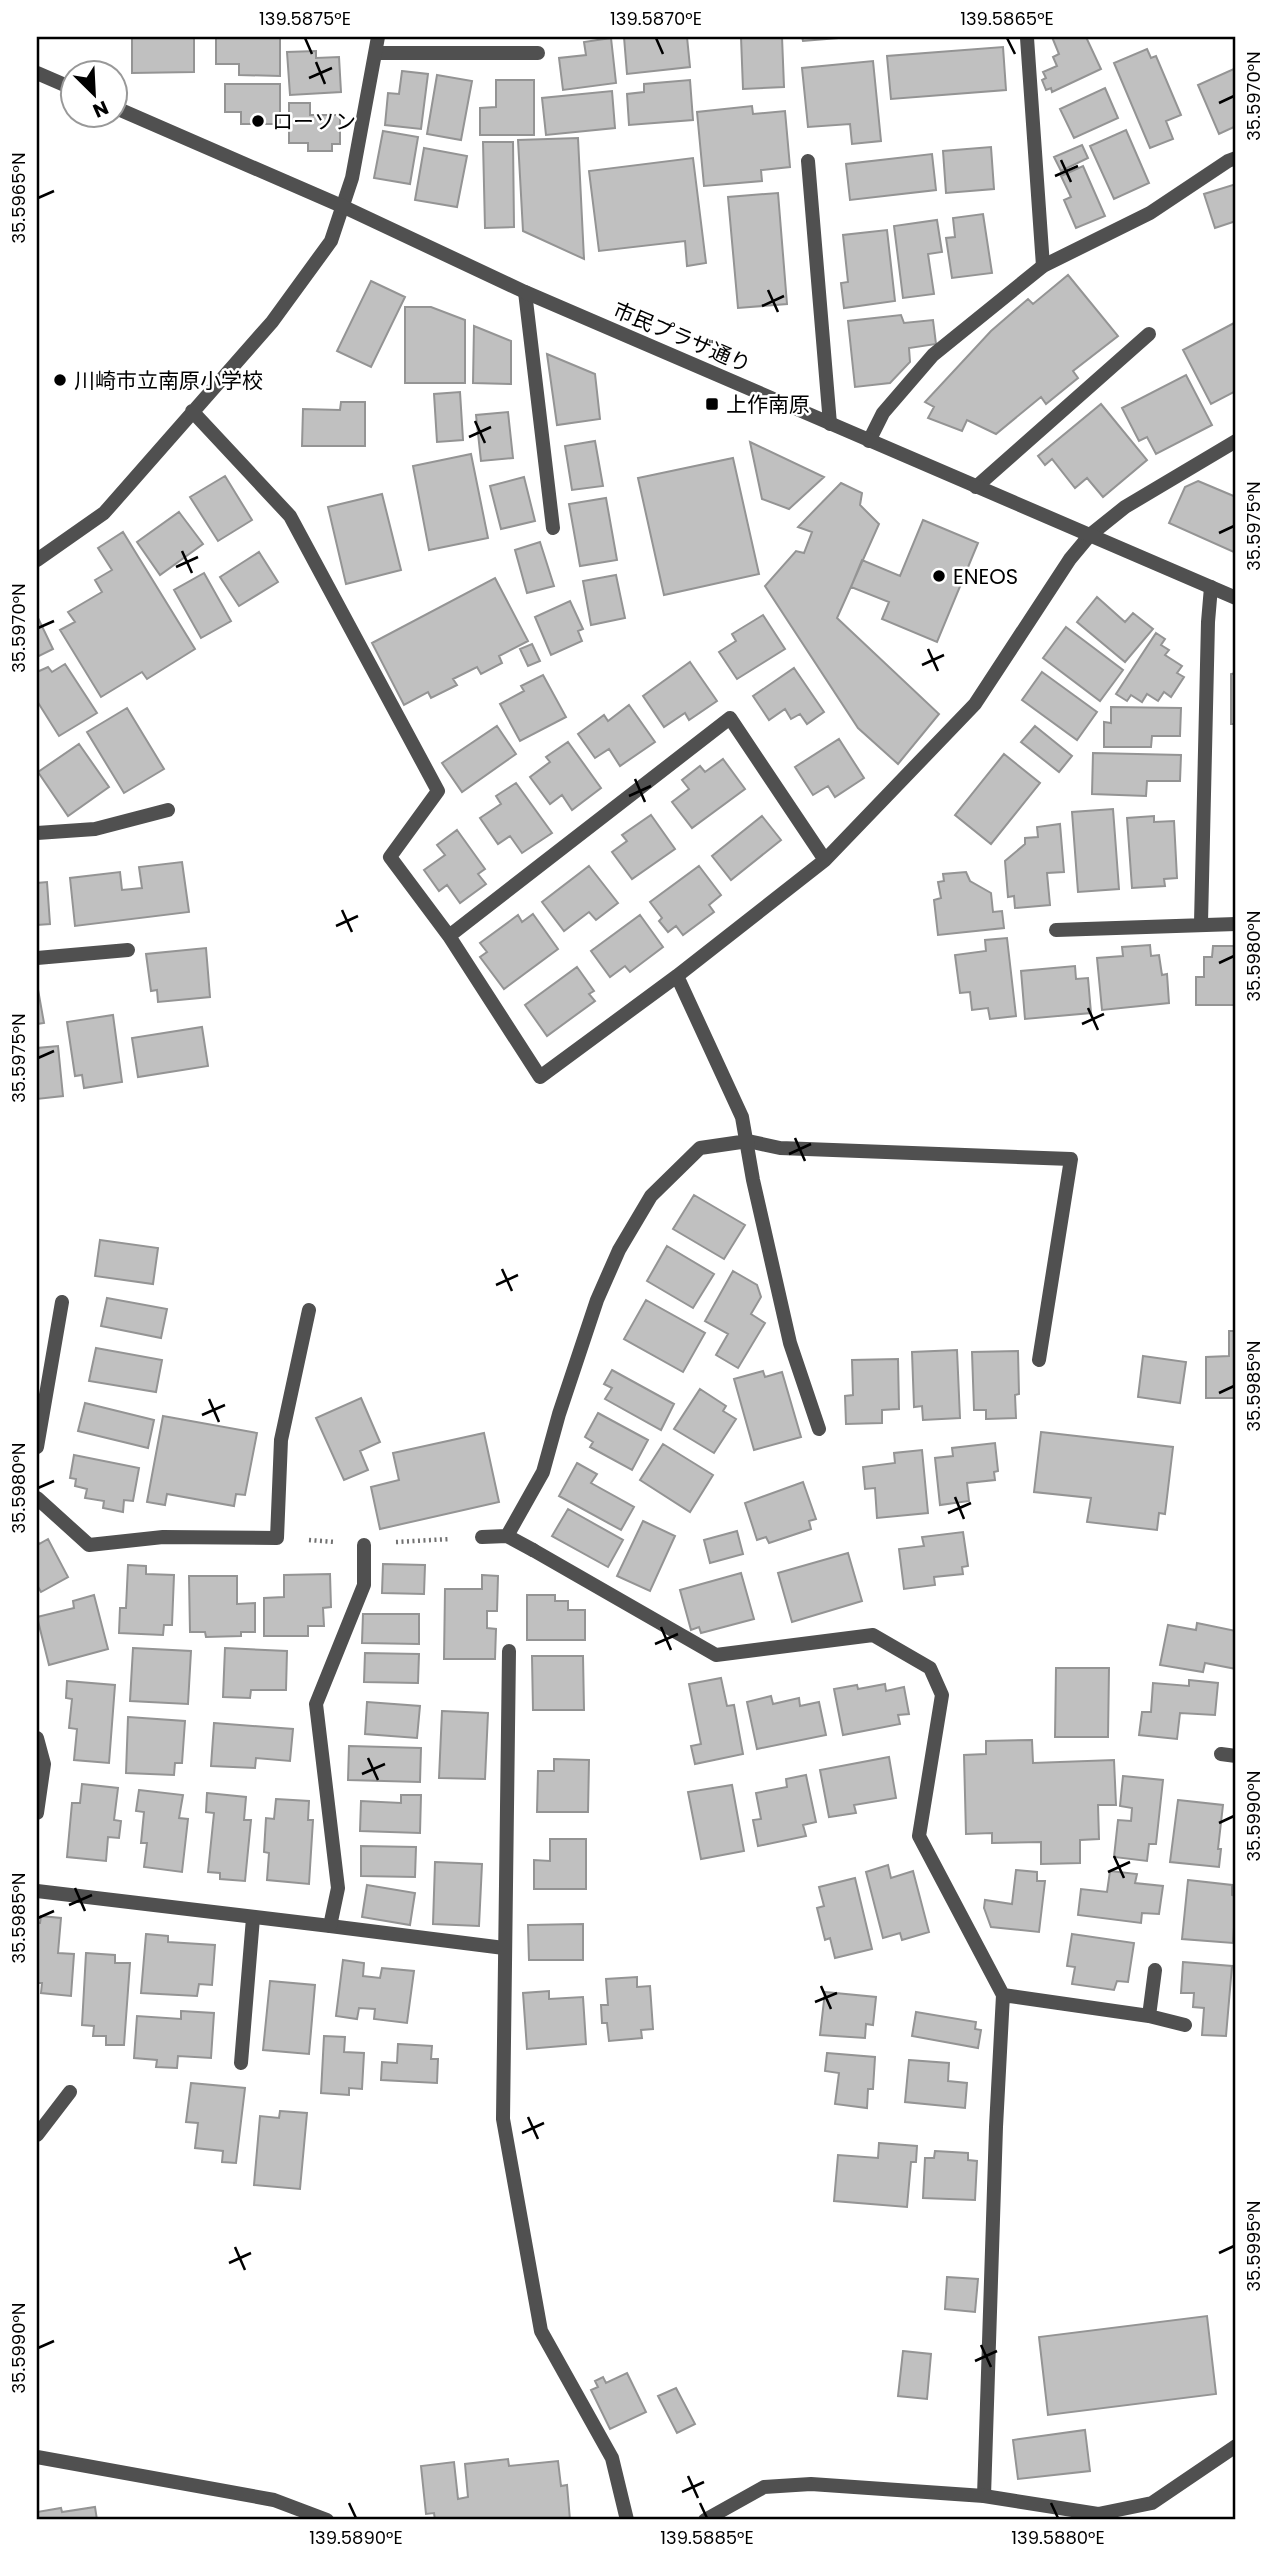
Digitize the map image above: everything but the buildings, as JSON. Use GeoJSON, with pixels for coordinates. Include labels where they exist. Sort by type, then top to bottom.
{"type":"FeatureCollection","features":[{"type":"Feature","properties":{"kind":"street"},"geometry":{"type":"LineString","coordinates":[[37,560],[104,513],[272,322],[331,241],[352,178],[378,37]]}},
{"type":"Feature","properties":{"kind":"street"},"geometry":{"type":"LineString","coordinates":[[1027,38],[1044,266]]}},
{"type":"Feature","properties":{"kind":"street"},"geometry":{"type":"LineString","coordinates":[[376,53],[538,52]]}},
{"type":"Feature","properties":{"kind":"street"},"geometry":{"type":"LineString","coordinates":[[37,73],[60,83]]}},
{"type":"Feature","properties":{"kind":"street","name":"市民プラザ通り"},"geometry":{"type":"LineString","coordinates":[[130,114],[344,207],[525,292],[1236,598]]}},
{"type":"Feature","properties":{"kind":"street"},"geometry":{"type":"LineString","coordinates":[[869,441],[883,413],[933,355],[1044,266],[1150,213],[1236,158]]}},
{"type":"Feature","properties":{"kind":"street"},"geometry":{"type":"LineString","coordinates":[[808,161],[830,424]]}},
{"type":"Feature","properties":{"kind":"street"},"geometry":{"type":"LineString","coordinates":[[525,292],[553,528]]}},
{"type":"Feature","properties":{"kind":"street"},"geometry":{"type":"LineString","coordinates":[[976,487],[1149,334]]}},
{"type":"Feature","properties":{"kind":"street"},"geometry":{"type":"LineString","coordinates":[[192,411],[290,516],[438,791],[390,857],[449,936],[540,1077],[677,976],[825,860],[975,704],[1070,559],[1090,535],[1125,507],[1236,441]]}},
{"type":"Feature","properties":{"kind":"street"},"geometry":{"type":"LineString","coordinates":[[1201,923],[1211,587]]}},
{"type":"Feature","properties":{"kind":"street"},"geometry":{"type":"LineString","coordinates":[[449,936],[730,718],[825,860]]}},
{"type":"Feature","properties":{"kind":"street"},"geometry":{"type":"LineString","coordinates":[[37,833],[95,829],[169,810]]}},
{"type":"Feature","properties":{"kind":"street"},"geometry":{"type":"LineString","coordinates":[[1056,930],[1201,923],[1236,924]]}},
{"type":"Feature","properties":{"kind":"street"},"geometry":{"type":"LineString","coordinates":[[37,958],[128,950]]}},
{"type":"Feature","properties":{"kind":"street"},"geometry":{"type":"LineString","coordinates":[[677,976],[742,1116],[753,1180],[790,1343],[820,1429]]}},
{"type":"Feature","properties":{"kind":"street"},"geometry":{"type":"LineString","coordinates":[[507,1536],[543,1472],[559,1414],[597,1300],[619,1250],[652,1196],[700,1148],[748,1141],[780,1148],[1071,1159],[1039,1360]]}},
{"type":"Feature","properties":{"kind":"street"},"geometry":{"type":"LineString","coordinates":[[37,1447],[62,1302]]}},
{"type":"Feature","properties":{"kind":"street"},"geometry":{"type":"LineString","coordinates":[[37,1498],[89,1545],[163,1537],[277,1538],[281,1440],[309,1310]]}},
{"type":"Feature","properties":{"kind":"street"},"geometry":{"type":"LineString","coordinates":[[482,1537],[507,1536],[716,1655],[873,1635],[930,1668],[942,1695],[919,1836],[1003,1995],[984,2496]]}},
{"type":"Feature","properties":{"kind":"street"},"geometry":{"type":"LineString","coordinates":[[330,1926],[338,1888],[316,1704],[364,1585],[364,1545]]}},
{"type":"Feature","properties":{"kind":"street"},"geometry":{"type":"LineString","coordinates":[[509,1651],[503,2119],[541,2331],[612,2458],[627,2520]]}},
{"type":"Feature","properties":{"kind":"street"},"geometry":{"type":"LineString","coordinates":[[37,1738],[44,1765],[37,1813]]}},
{"type":"Feature","properties":{"kind":"street"},"geometry":{"type":"LineString","coordinates":[[37,1891],[504,1948]]}},
{"type":"Feature","properties":{"kind":"street"},"geometry":{"type":"LineString","coordinates":[[241,2063],[253,1918]]}},
{"type":"Feature","properties":{"kind":"street"},"geometry":{"type":"LineString","coordinates":[[1149,2017],[1154,1970]]}},
{"type":"Feature","properties":{"kind":"street"},"geometry":{"type":"LineString","coordinates":[[1003,1995],[1185,2025]]}},
{"type":"Feature","properties":{"kind":"street"},"geometry":{"type":"LineString","coordinates":[[37,2135],[70,2092]]}},
{"type":"Feature","properties":{"kind":"street"},"geometry":{"type":"LineString","coordinates":[[705,2520],[765,2487],[811,2484],[984,2496],[1098,2514],[1152,2503],[1236,2446]]}},
{"type":"Feature","properties":{"kind":"street"},"geometry":{"type":"LineString","coordinates":[[37,2456],[274,2500],[327,2520]]}},
{"type":"Feature","properties":{"kind":"path"},"geometry":{"type":"LineString","coordinates":[[277,1538],[364,1545],[482,1537]]}},
{"type":"Feature","properties":{"kind":"place","name":"ローソン"},"geometry":{"type":"Point","coordinates":[258,121]}},
{"type":"Feature","properties":{"kind":"place","name":"川崎市立南原小学校"},"geometry":{"type":"Point","coordinates":[60,380]}},
{"type":"Feature","properties":{"kind":"place","name":"上作南原"},"geometry":{"type":"Point","coordinates":[712,404]}},
{"type":"Feature","properties":{"kind":"place","name":"ENEOS"},"geometry":{"type":"Point","coordinates":[939,576]}}]}
